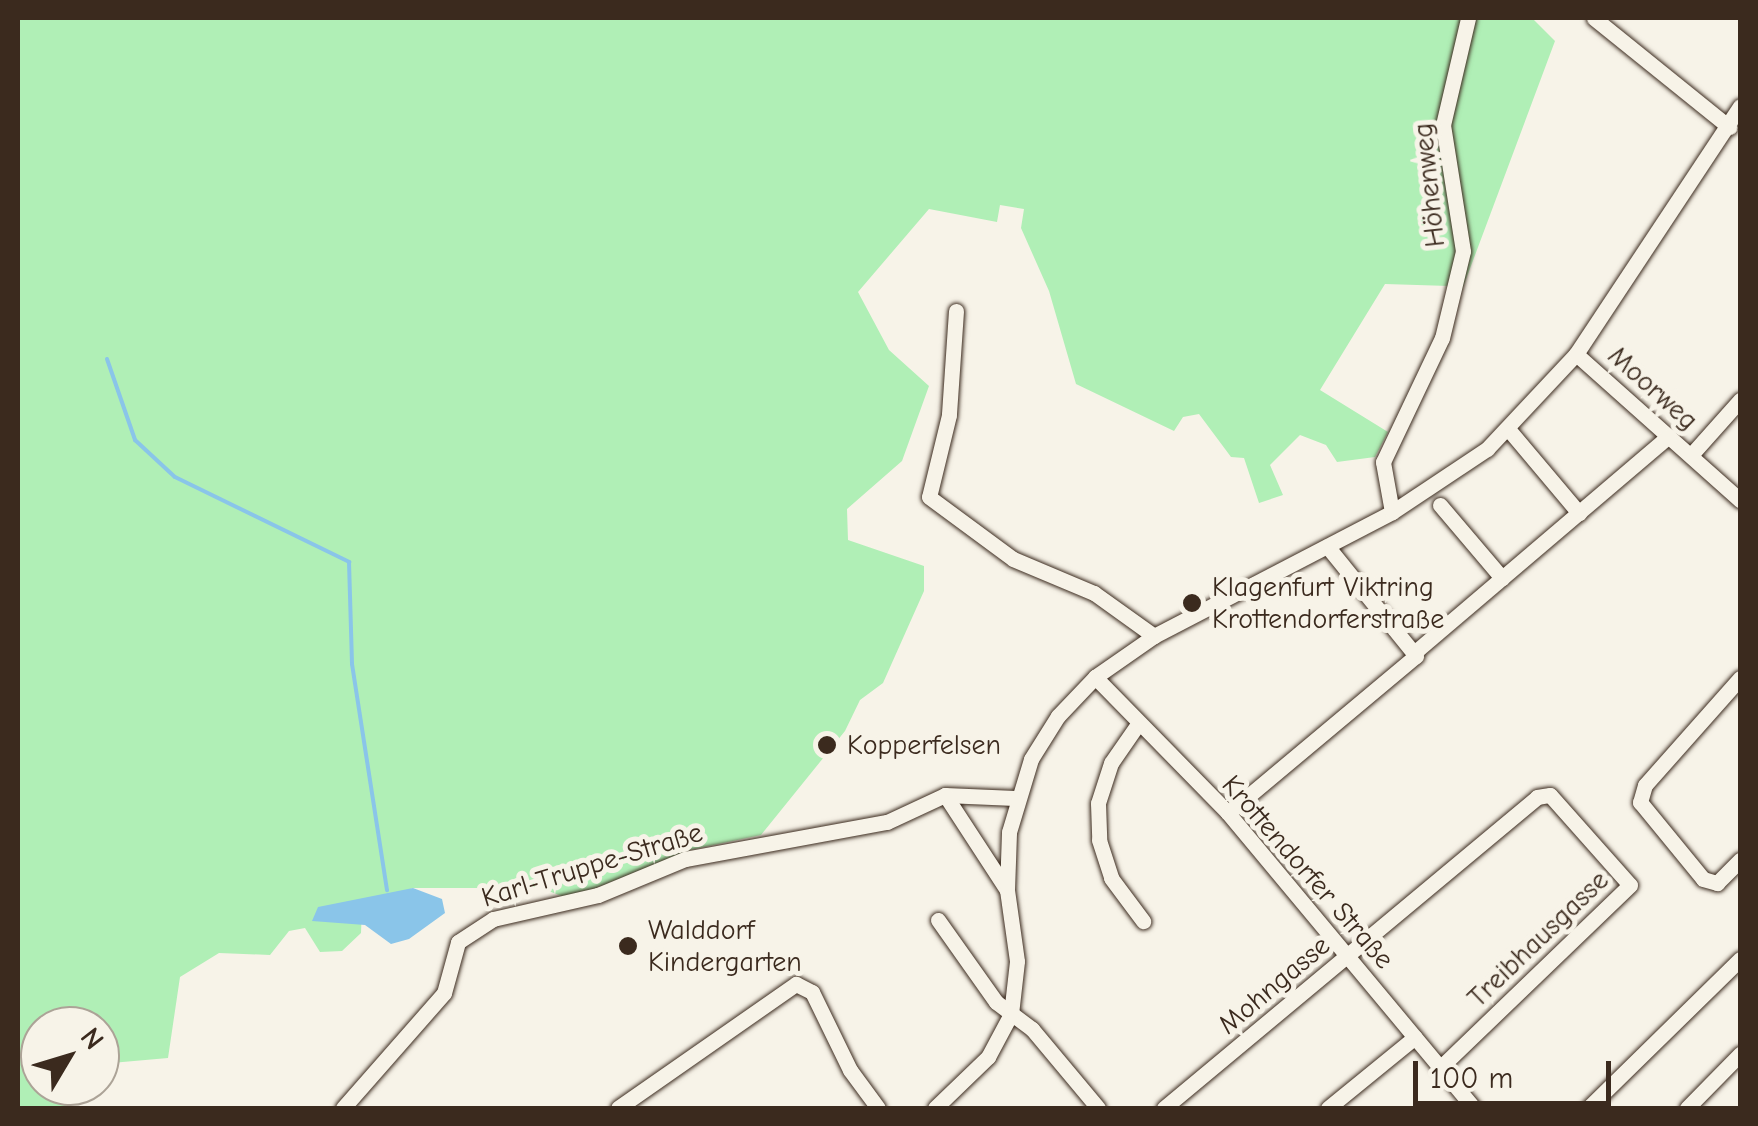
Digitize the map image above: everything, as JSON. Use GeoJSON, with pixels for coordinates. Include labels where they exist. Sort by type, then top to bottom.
{"type":"FeatureCollection","features":[{"type":"Feature","properties":{"kind":"street","name":"Höhenweg"},"geometry":{"type":"LineString","coordinates":[[1392,512],[1383,462],[1442,338],[1463,250],[1443,125],[1468,18]]}},
{"type":"Feature","properties":{"kind":"street"},"geometry":{"type":"LineString","coordinates":[[1594,18],[1729,127]]}},
{"type":"Feature","properties":{"kind":"street"},"geometry":{"type":"LineString","coordinates":[[936,1108],[988,1057],[1011,1014],[1018,961],[1007,890],[1015,798],[1044,735],[1095,677],[1154,636],[1392,512],[1447,480],[1509,430],[1576,354],[1740,106]]}},
{"type":"Feature","properties":{"kind":"street"},"geometry":{"type":"LineString","coordinates":[[956,311],[951,398],[929,497],[1013,559],[1094,593],[1154,636]]}},
{"type":"Feature","properties":{"kind":"street","name":"Moorweg"},"geometry":{"type":"LineString","coordinates":[[1576,354],[1740,500]]}},
{"type":"Feature","properties":{"kind":"street"},"geometry":{"type":"LineString","coordinates":[[1691,455],[1740,400]]}},
{"type":"Feature","properties":{"kind":"street"},"geometry":{"type":"LineString","coordinates":[[1509,430],[1580,512]]}},
{"type":"Feature","properties":{"kind":"street"},"geometry":{"type":"LineString","coordinates":[[1228,813],[1358,708],[1415,652],[1669,436]]}},
{"type":"Feature","properties":{"kind":"street"},"geometry":{"type":"LineString","coordinates":[[1440,505],[1502,578]]}},
{"type":"Feature","properties":{"kind":"street"},"geometry":{"type":"LineString","coordinates":[[1327,546],[1415,652]]}},
{"type":"Feature","properties":{"kind":"street","name":"Krottendorfer Straße"},"geometry":{"type":"LineString","coordinates":[[1095,677],[1228,813],[1474,1108]]}},
{"type":"Feature","properties":{"kind":"street"},"geometry":{"type":"LineString","coordinates":[[1740,678],[1645,785],[1640,802],[1703,879],[1717,883],[1740,860]]}},
{"type":"Feature","properties":{"kind":"street"},"geometry":{"type":"LineString","coordinates":[[1138,724],[1111,763],[1098,803],[1099,840],[1111,878],[1143,921]]}},
{"type":"Feature","properties":{"kind":"street"},"geometry":{"type":"LineString","coordinates":[[944,795],[1007,890]]}},
{"type":"Feature","properties":{"kind":"street","name":"Karl-Truppe-Straße"},"geometry":{"type":"LineString","coordinates":[[343,1108],[444,993],[458,942],[480,924],[598,895],[685,860],[887,822],[944,795],[1015,798]]}},
{"type":"Feature","properties":{"kind":"street","name":"Mohngasse"},"geometry":{"type":"LineString","coordinates":[[1164,1108],[1537,798],[1556,799]]}},
{"type":"Feature","properties":{"kind":"street","name":"Treibhausgasse"},"geometry":{"type":"LineString","coordinates":[[1440,1067],[1630,885],[1556,799]]}},
{"type":"Feature","properties":{"kind":"street"},"geometry":{"type":"LineString","coordinates":[[938,920],[958,956],[1011,1014],[1032,1029],[1098,1108]]}},
{"type":"Feature","properties":{"kind":"street"},"geometry":{"type":"LineString","coordinates":[[1588,1108],[1740,959]]}},
{"type":"Feature","properties":{"kind":"street"},"geometry":{"type":"LineString","coordinates":[[618,1108],[796,984],[812,992],[850,1070],[878,1108]]}},
{"type":"Feature","properties":{"kind":"street"},"geometry":{"type":"LineString","coordinates":[[1328,1108],[1415,1037]]}},
{"type":"Feature","properties":{"kind":"street"},"geometry":{"type":"LineString","coordinates":[[1687,1108],[1740,1054]]}},
{"type":"Feature","properties":{"kind":"green space"},"geometry":{"type":"Polygon","coordinates":[[[18,18],[1461,18],[1437,125],[1457,244],[1449,286],[1385,284],[1320,390],[1388,432],[1375,457],[1337,462],[1326,445],[1300,435],[1270,465],[1283,495],[1259,503],[1244,458],[1231,457],[1199,414],[1183,417],[1174,431],[1076,384],[1049,291],[1021,228],[1024,209],[1000,205],[997,222],[929,209],[858,292],[889,350],[929,386],[902,461],[847,509],[848,540],[924,566],[924,591],[883,683],[860,700],[845,731],[761,835],[690,850],[569,899],[541,888],[413,888],[362,907],[361,933],[342,951],[320,952],[305,928],[289,931],[270,955],[219,953],[180,977],[168,1058],[120,1062],[120,1006],[20,1006],[20,1106],[68,1108],[18,1108],[18,18]]]}},
{"type":"Feature","properties":{"kind":"green space"},"geometry":{"type":"Polygon","coordinates":[[[1473,18],[1532,18],[1555,41],[1459,298],[1469,243],[1449,112],[1473,18]]]}},
{"type":"Feature","properties":{"kind":"water"},"geometry":{"type":"Polygon","coordinates":[[[413,888],[442,899],[445,913],[409,939],[391,944],[365,925],[312,921],[318,907],[413,888]]]}},
{"type":"Feature","properties":{"kind":"waterway"},"geometry":{"type":"LineString","coordinates":[[107,359],[135,440],[175,477],[349,562],[352,664],[387,890]]}},
{"type":"Feature","properties":{"kind":"place","name":"Klagenfurt Viktring Krottendorferstraße"},"geometry":{"type":"Point","coordinates":[1192,603]}},
{"type":"Feature","properties":{"kind":"place","name":"Kopperfelsen"},"geometry":{"type":"Point","coordinates":[827,745]}},
{"type":"Feature","properties":{"kind":"place","name":"Walddorf Kindergarten"},"geometry":{"type":"Point","coordinates":[628,946]}}]}
